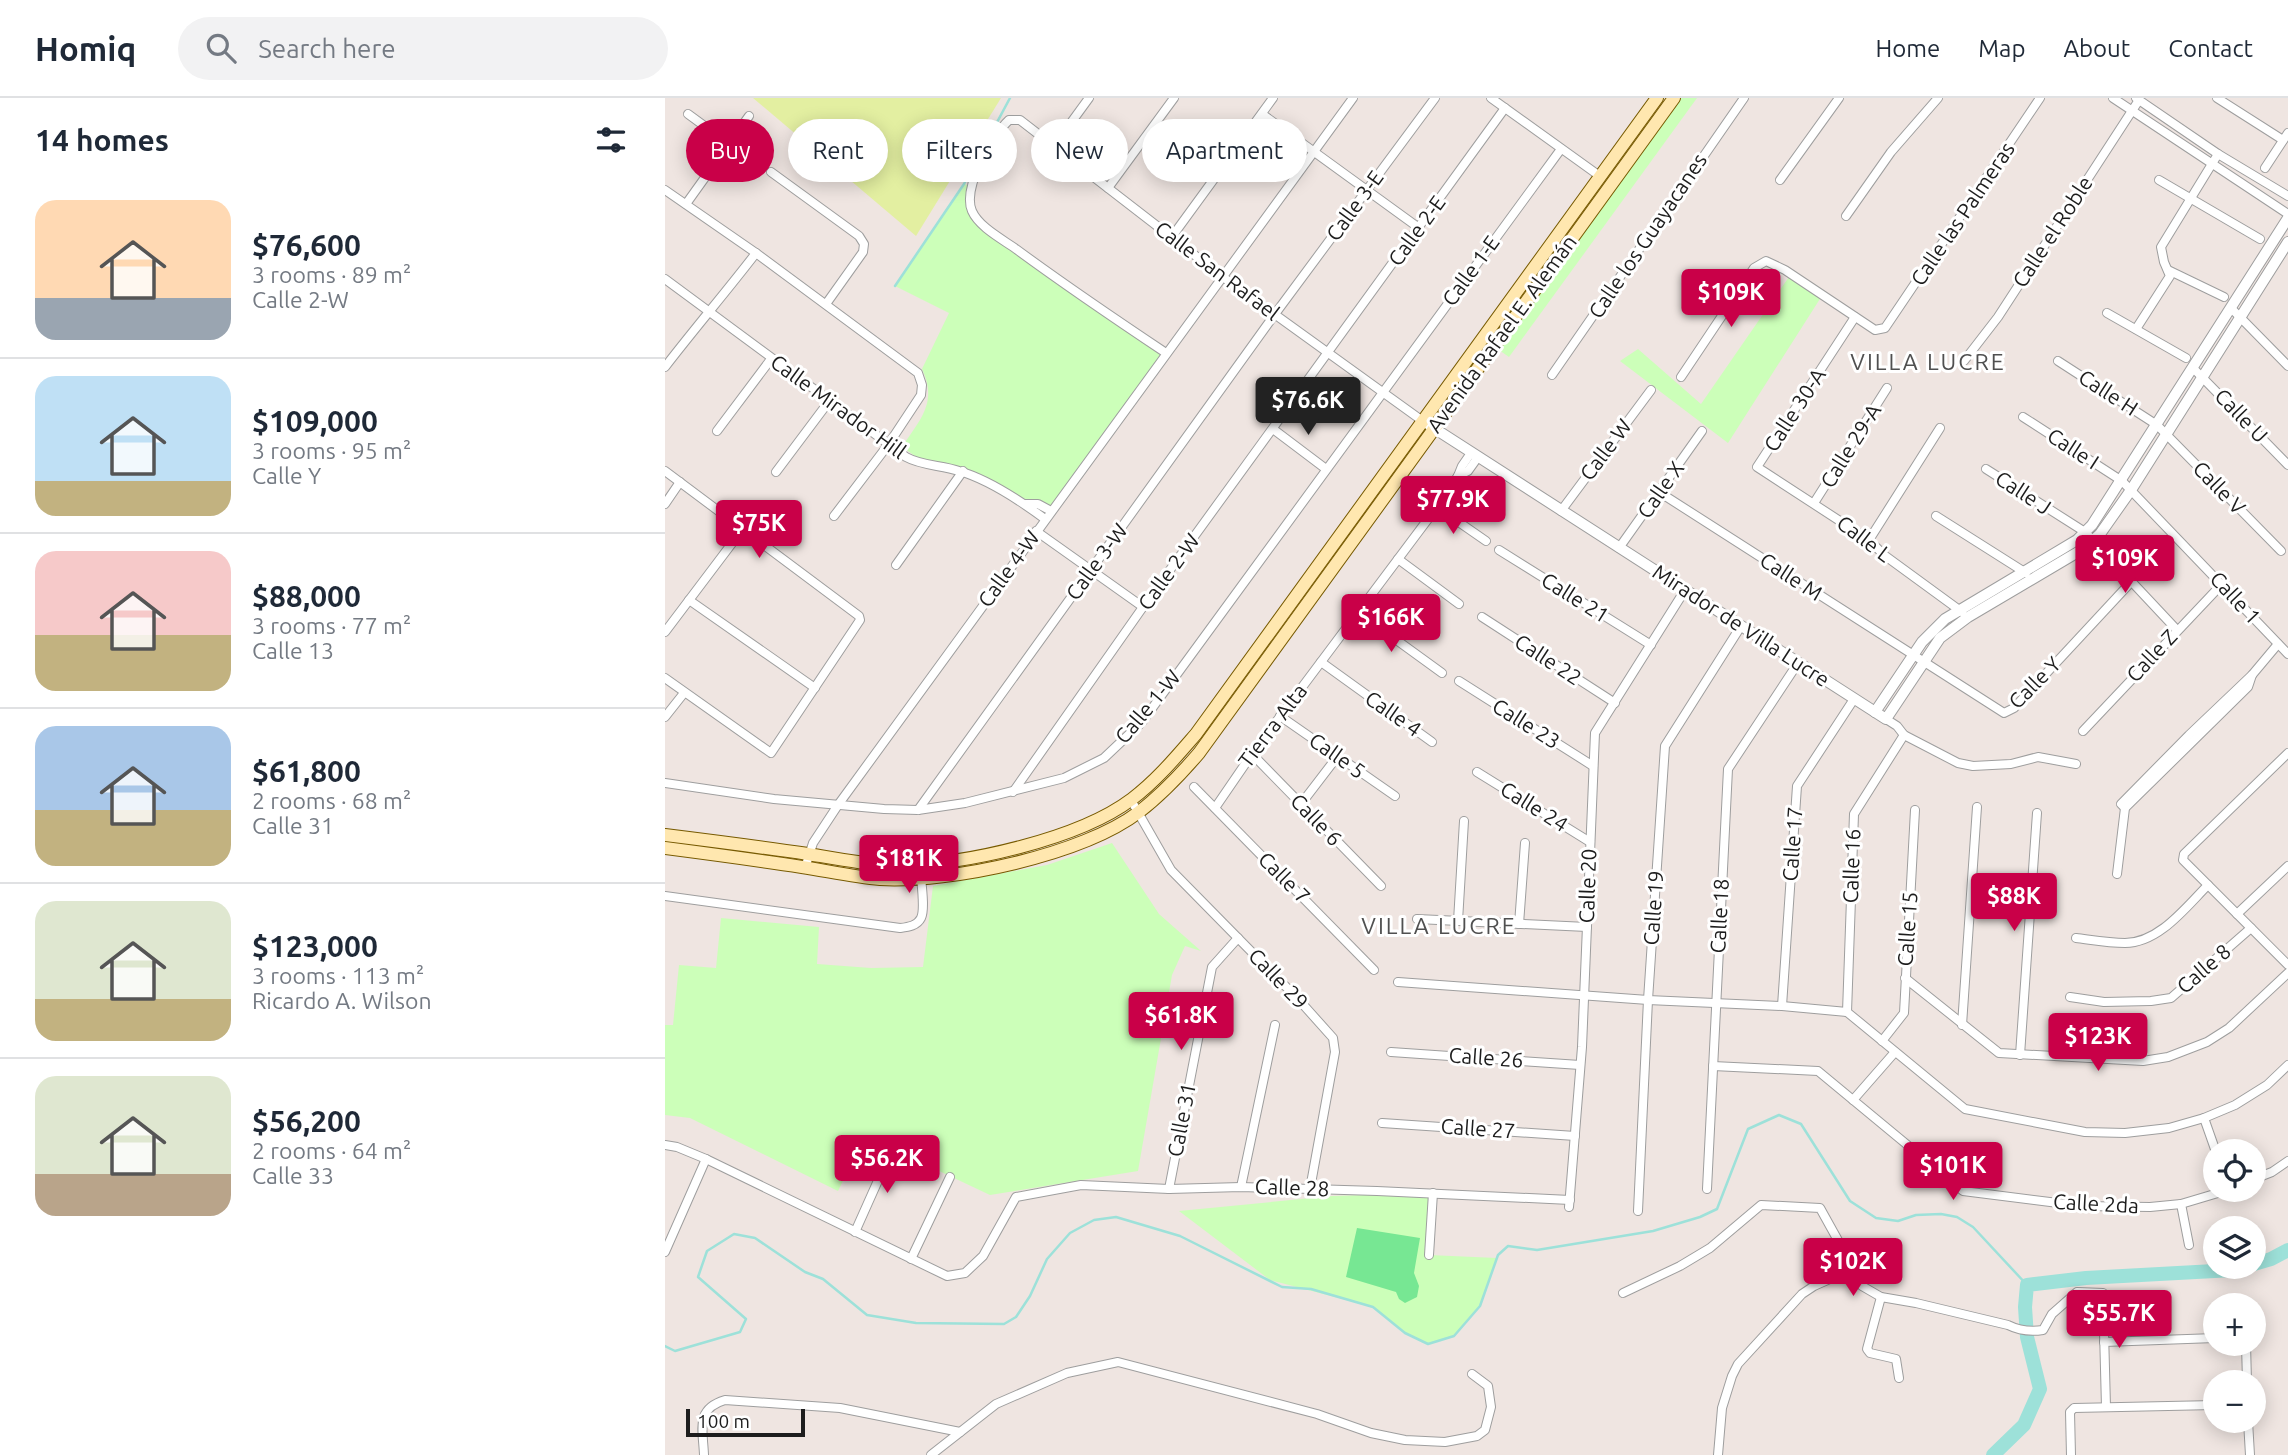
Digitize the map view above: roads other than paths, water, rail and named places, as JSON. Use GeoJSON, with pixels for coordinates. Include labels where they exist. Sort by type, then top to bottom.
{"type":"FeatureCollection","features":[{"type":"Feature","properties":{"kind":"main road","name":"Avenida Rafael E. Alemán"},"geometry":{"type":"LineString","coordinates":[[665,835],[807,861],[878,879],[921,878],[999,866],[1062,850],[1098,836],[1137,814],[1167,788],[1199,753],[1657,98]]}},
{"type":"Feature","properties":{"kind":"main road","name":"Avenida Rafael E. Alemán"},"geometry":{"type":"LineString","coordinates":[[665,848],[807,861],[919,864],[982,854],[1056,836],[1091,822],[1131,800],[1158,777],[1196,734],[1674,98]]}},
{"type":"Feature","properties":{"kind":"street"},"geometry":{"type":"LineString","coordinates":[[1074,119],[1089,98]]}},
{"type":"Feature","properties":{"kind":"street"},"geometry":{"type":"LineString","coordinates":[[1108,188],[1174,98]]}},
{"type":"Feature","properties":{"kind":"street"},"geometry":{"type":"LineString","coordinates":[[1171,238],[1273,98]]}},
{"type":"Feature","properties":{"kind":"street","name":"Calle 4-W"},"geometry":{"type":"LineString","coordinates":[[807,861],[813,843],[838,805],[1353,98]]}},
{"type":"Feature","properties":{"kind":"street","name":"Calle 3-E"},"geometry":{"type":"LineString","coordinates":[[1275,314],[1435,98]]}},
{"type":"Feature","properties":{"kind":"street"},"geometry":{"type":"LineString","coordinates":[[1491,98],[1601,177]]}},
{"type":"Feature","properties":{"kind":"street","name":"Calle los Guayacanes"},"geometry":{"type":"LineString","coordinates":[[1552,375],[1744,98]]}},
{"type":"Feature","properties":{"kind":"street"},"geometry":{"type":"LineString","coordinates":[[1780,180],[1839,98]]}},
{"type":"Feature","properties":{"kind":"street"},"geometry":{"type":"LineString","coordinates":[[1846,216],[1891,152],[1938,98]]}},
{"type":"Feature","properties":{"kind":"street","name":"Calle las Palmeras"},"geometry":{"type":"LineString","coordinates":[[1855,317],[1875,330],[1885,328],[2040,98]]}},
{"type":"Feature","properties":{"kind":"street"},"geometry":{"type":"LineString","coordinates":[[2113,98],[2213,162],[2288,216],[2231,308],[2190,363],[2161,429]]}},
{"type":"Feature","properties":{"kind":"street"},"geometry":{"type":"LineString","coordinates":[[2217,98],[2285,136],[2265,168]]}},
{"type":"Feature","properties":{"kind":"street"},"geometry":{"type":"LineString","coordinates":[[2138,99],[2218,154],[2288,197]]}},
{"type":"Feature","properties":{"kind":"street","name":"Calle el Roble"},"geometry":{"type":"LineString","coordinates":[[1964,361],[1998,317],[2138,99]]}},
{"type":"Feature","properties":{"kind":"street","name":"Calle 2-E"},"geometry":{"type":"LineString","coordinates":[[1328,353],[1505,108]]}},
{"type":"Feature","properties":{"kind":"street"},"geometry":{"type":"LineString","coordinates":[[688,114],[695,119]]}},
{"type":"Feature","properties":{"kind":"street"},"geometry":{"type":"LineString","coordinates":[[1262,114],[1419,228]]}},
{"type":"Feature","properties":{"kind":"street","name":"Calle San Rafael"},"geometry":{"type":"LineString","coordinates":[[1031,128],[1013,118],[1006,122],[973,178],[970,206],[974,216],[1035,263],[1166,353]]}},
{"type":"Feature","properties":{"kind":"street","name":"Calle 1-E"},"geometry":{"type":"LineString","coordinates":[[1381,393],[1562,149]]}},
{"type":"Feature","properties":{"kind":"street"},"geometry":{"type":"LineString","coordinates":[[2136,329],[2170,276],[2161,247],[2218,154]]}},
{"type":"Feature","properties":{"kind":"street"},"geometry":{"type":"LineString","coordinates":[[774,174],[859,236],[864,244],[863,252],[826,304]]}},
{"type":"Feature","properties":{"kind":"street"},"geometry":{"type":"LineString","coordinates":[[2159,180],[2260,239]]}},
{"type":"Feature","properties":{"kind":"street"},"geometry":{"type":"LineString","coordinates":[[687,204],[702,182]]}},
{"type":"Feature","properties":{"kind":"street","name":"Calle San Rafael"},"geometry":{"type":"LineString","coordinates":[[1100,182],[1223,277],[1429,425]]}},
{"type":"Feature","properties":{"kind":"street"},"geometry":{"type":"LineString","coordinates":[[665,190],[756,253],[918,373],[922,385],[921,395],[888,445],[834,516]]}},
{"type":"Feature","properties":{"kind":"street"},"geometry":{"type":"LineString","coordinates":[[1964,613],[2034,578],[2093,541],[2161,429],[2284,260],[2288,242]]}},
{"type":"Feature","properties":{"kind":"street"},"geometry":{"type":"LineString","coordinates":[[2269,249],[2284,260]]}},
{"type":"Feature","properties":{"kind":"street"},"geometry":{"type":"LineString","coordinates":[[665,367],[756,253]]}},
{"type":"Feature","properties":{"kind":"street"},"geometry":{"type":"LineString","coordinates":[[1681,377],[1754,268],[1766,261],[1855,317]]}},
{"type":"Feature","properties":{"kind":"street"},"geometry":{"type":"LineString","coordinates":[[2168,270],[2224,297]]}},
{"type":"Feature","properties":{"kind":"street","name":"Calle Mirador Hill"},"geometry":{"type":"LineString","coordinates":[[665,279],[888,445],[915,462],[963,471],[1027,504],[1045,519]]}},
{"type":"Feature","properties":{"kind":"street"},"geometry":{"type":"LineString","coordinates":[[2231,308],[2288,366]]}},
{"type":"Feature","properties":{"kind":"street","name":"Calle U"},"geometry":{"type":"LineString","coordinates":[[2107,313],[2190,363],[2288,465]]}},
{"type":"Feature","properties":{"kind":"street","name":"Calle 3-W"},"geometry":{"type":"LineString","coordinates":[[918,810],[1275,314]]}},
{"type":"Feature","properties":{"kind":"street","name":"Calle 30-A"},"geometry":{"type":"LineString","coordinates":[[1757,467],[1855,317]]}},
{"type":"Feature","properties":{"kind":"street","name":"Calle 2-W"},"geometry":{"type":"LineString","coordinates":[[1013,792],[1143,607],[1328,353]]}},
{"type":"Feature","properties":{"kind":"street"},"geometry":{"type":"LineString","coordinates":[[717,431],[771,359]]}},
{"type":"Feature","properties":{"kind":"street","name":"Calle H"},"geometry":{"type":"LineString","coordinates":[[2058,361],[2161,429]]}},
{"type":"Feature","properties":{"kind":"street","name":"Calle 29-A"},"geometry":{"type":"LineString","coordinates":[[1814,503],[1887,388]]}},
{"type":"Feature","properties":{"kind":"street","name":"Calle W"},"geometry":{"type":"LineString","coordinates":[[1561,511],[1651,390]]}},
{"type":"Feature","properties":{"kind":"street","name":"Calle 1-W"},"geometry":{"type":"LineString","coordinates":[[665,783],[774,799],[918,810],[965,803],[1064,778],[1104,758],[1142,722],[1381,393]]}},
{"type":"Feature","properties":{"kind":"street"},"geometry":{"type":"LineString","coordinates":[[776,472],[830,400]]}},
{"type":"Feature","properties":{"kind":"street","name":"Calle I"},"geometry":{"type":"LineString","coordinates":[[2023,417],[2126,485]]}},
{"type":"Feature","properties":{"kind":"street","name":"Mirador de Villa Lucre"},"geometry":{"type":"LineString","coordinates":[[1429,425],[1897,726],[1904,735],[1958,763],[1973,766],[2011,764],[2038,757],[2075,764]]}},
{"type":"Feature","properties":{"kind":"street"},"geometry":{"type":"LineString","coordinates":[[1869,540],[1940,428]]}},
{"type":"Feature","properties":{"kind":"street"},"geometry":{"type":"LineString","coordinates":[[1273,429],[1326,468]]}},
{"type":"Feature","properties":{"kind":"street","name":"Calle V"},"geometry":{"type":"LineString","coordinates":[[2161,429],[2281,551]]}},
{"type":"Feature","properties":{"kind":"street","name":"Calle X"},"geometry":{"type":"LineString","coordinates":[[1619,548],[1702,431]]}},
{"type":"Feature","properties":{"kind":"street","name":"Tierra Alta"},"geometry":{"type":"LineString","coordinates":[[1215,808],[1280,716],[1437,507],[1462,466],[1474,455]]}},
{"type":"Feature","properties":{"kind":"street","name":"Calle L"},"geometry":{"type":"LineString","coordinates":[[1757,467],[1869,540],[1884,555],[1964,613]]}},
{"type":"Feature","properties":{"kind":"street","name":"Calle J"},"geometry":{"type":"LineString","coordinates":[[1986,469],[2085,532],[2176,629]]}},
{"type":"Feature","properties":{"kind":"street"},"geometry":{"type":"LineString","coordinates":[[665,471],[859,616],[860,623],[771,753],[665,678]]}},
{"type":"Feature","properties":{"kind":"street"},"geometry":{"type":"LineString","coordinates":[[896,565],[963,471]]}},
{"type":"Feature","properties":{"kind":"street"},"geometry":{"type":"LineString","coordinates":[[665,504],[680,482]]}},
{"type":"Feature","properties":{"kind":"street"},"geometry":{"type":"LineString","coordinates":[[1875,712],[1936,634],[2024,571],[2077,540],[2126,485]]}},
{"type":"Feature","properties":{"kind":"street","name":"Calle 1"},"geometry":{"type":"LineString","coordinates":[[2126,485],[2288,654]]}},
{"type":"Feature","properties":{"kind":"street","name":"Calle M"},"geometry":{"type":"LineString","coordinates":[[1659,492],[1918,658]]}},
{"type":"Feature","properties":{"kind":"street","name":"Calle Mirador Hill"},"geometry":{"type":"LineString","coordinates":[[1027,504],[1038,505],[1051,511]]}},
{"type":"Feature","properties":{"kind":"street"},"geometry":{"type":"LineString","coordinates":[[1437,507],[1486,541]]}},
{"type":"Feature","properties":{"kind":"street"},"geometry":{"type":"LineString","coordinates":[[1935,516],[2034,578]]}},
{"type":"Feature","properties":{"kind":"street"},"geometry":{"type":"LineString","coordinates":[[665,632],[742,530]]}},
{"type":"Feature","properties":{"kind":"street"},"geometry":{"type":"LineString","coordinates":[[1036,531],[1143,607]]}},
{"type":"Feature","properties":{"kind":"street","name":"Calle 21"},"geometry":{"type":"LineString","coordinates":[[1499,551],[1651,645]]}},
{"type":"Feature","properties":{"kind":"street"},"geometry":{"type":"LineString","coordinates":[[1398,559],[1459,604]]}},
{"type":"Feature","properties":{"kind":"street","name":"Calle Y"},"geometry":{"type":"LineString","coordinates":[[1918,658],[1999,711],[2009,712],[2132,581]]}},
{"type":"Feature","properties":{"kind":"street","name":"Calle Z"},"geometry":{"type":"LineString","coordinates":[[2083,731],[2176,629],[2222,584]]}},
{"type":"Feature","properties":{"kind":"street","name":"Calle 20"},"geometry":{"type":"LineString","coordinates":[[1569,1204],[1584,996],[1595,733],[1685,590]]}},
{"type":"Feature","properties":{"kind":"street"},"geometry":{"type":"LineString","coordinates":[[689,600],[815,688]]}},
{"type":"Feature","properties":{"kind":"street"},"geometry":{"type":"LineString","coordinates":[[1358,612],[1442,673]]}},
{"type":"Feature","properties":{"kind":"street","name":"Calle 22"},"geometry":{"type":"LineString","coordinates":[[1482,617],[1615,703]]}},
{"type":"Feature","properties":{"kind":"street","name":"Calle 19"},"geometry":{"type":"LineString","coordinates":[[1638,1211],[1647,1000],[1665,746],[1741,626]]}},
{"type":"Feature","properties":{"kind":"street"},"geometry":{"type":"LineString","coordinates":[[2117,874],[2125,808],[2214,717],[2278,644]]}},
{"type":"Feature","properties":{"kind":"street"},"geometry":{"type":"LineString","coordinates":[[1886,719],[1918,658]]}},
{"type":"Feature","properties":{"kind":"street","name":"Calle 4"},"geometry":{"type":"LineString","coordinates":[[1321,662],[1432,741]]}},
{"type":"Feature","properties":{"kind":"street","name":"Calle 18"},"geometry":{"type":"LineString","coordinates":[[1707,1189],[1728,769],[1798,663]]}},
{"type":"Feature","properties":{"kind":"street","name":"Calle 23"},"geometry":{"type":"LineString","coordinates":[[1459,681],[1593,766]]}},
{"type":"Feature","properties":{"kind":"street"},"geometry":{"type":"LineString","coordinates":[[665,717],[684,693]]}},
{"type":"Feature","properties":{"kind":"street","name":"Calle 17"},"geometry":{"type":"LineString","coordinates":[[1782,1006],[1797,786],[1854,699]]}},
{"type":"Feature","properties":{"kind":"street","name":"Calle 5"},"geometry":{"type":"LineString","coordinates":[[1280,716],[1395,796]]}},
{"type":"Feature","properties":{"kind":"street","name":"Calle 16"},"geometry":{"type":"LineString","coordinates":[[1847,1012],[1854,814],[1904,735]]}},
{"type":"Feature","properties":{"kind":"street"},"geometry":{"type":"LineString","coordinates":[[2288,753],[2184,854],[2183,860],[2288,964]]}},
{"type":"Feature","properties":{"kind":"street","name":"Calle 6"},"geometry":{"type":"LineString","coordinates":[[1252,754],[1381,886]]}},
{"type":"Feature","properties":{"kind":"street"},"geometry":{"type":"LineString","coordinates":[[1301,804],[1337,757]]}},
{"type":"Feature","properties":{"kind":"street","name":"Calle 24"},"geometry":{"type":"LineString","coordinates":[[1477,772],[1590,842]]}},
{"type":"Feature","properties":{"kind":"street","name":"Calle 7"},"geometry":{"type":"LineString","coordinates":[[1194,787],[1374,970]]}},
{"type":"Feature","properties":{"kind":"street","name":"Calle 29"},"geometry":{"type":"LineString","coordinates":[[1131,800],[1171,870],[1333,1038],[1335,1052],[1310,1189]]}},
{"type":"Feature","properties":{"kind":"street"},"geometry":{"type":"LineString","coordinates":[[1962,1025],[1977,807]]}},
{"type":"Feature","properties":{"kind":"street","name":"Calle 15"},"geometry":{"type":"LineString","coordinates":[[1882,1041],[1904,1013],[1915,810]]}},
{"type":"Feature","properties":{"kind":"street"},"geometry":{"type":"LineString","coordinates":[[2020,1055],[2036,813]]}},
{"type":"Feature","properties":{"kind":"street"},"geometry":{"type":"LineString","coordinates":[[1458,921],[1464,821]]}},
{"type":"Feature","properties":{"kind":"street"},"geometry":{"type":"LineString","coordinates":[[1519,924],[1525,843]]}},
{"type":"Feature","properties":{"kind":"street"},"geometry":{"type":"LineString","coordinates":[[665,896],[900,928],[912,926],[920,920],[922,912],[919,864]]}},
{"type":"Feature","properties":{"kind":"street"},"geometry":{"type":"LineString","coordinates":[[2237,914],[2288,866]]}},
{"type":"Feature","properties":{"kind":"street"},"geometry":{"type":"LineString","coordinates":[[2076,939],[2128,943],[2147,939],[2163,929],[2208,885]]}},
{"type":"Feature","properties":{"kind":"street"},"geometry":{"type":"LineString","coordinates":[[1417,919],[1587,927]]}},
{"type":"Feature","properties":{"kind":"street","name":"Calle 8"},"geometry":{"type":"LineString","coordinates":[[2070,997],[2103,1002],[2171,998],[2251,928]]}},
{"type":"Feature","properties":{"kind":"street","name":"Calle 31"},"geometry":{"type":"LineString","coordinates":[[1169,1189],[1212,967],[1238,938]]}},
{"type":"Feature","properties":{"kind":"street"},"geometry":{"type":"LineString","coordinates":[[1905,978],[1999,1054],[2143,1061],[2168,1057],[2207,1042],[2229,1028],[2288,973]]}},
{"type":"Feature","properties":{"kind":"street"},"geometry":{"type":"LineString","coordinates":[[1398,982],[1847,1012],[1965,1109],[2085,1132],[2125,1133],[2169,1128],[2204,1118],[2235,1105],[2267,1084],[2288,1065]]}},
{"type":"Feature","properties":{"kind":"street"},"geometry":{"type":"LineString","coordinates":[[1241,1187],[1275,1025]]}},
{"type":"Feature","properties":{"kind":"street","name":"Calle 26"},"geometry":{"type":"LineString","coordinates":[[1391,1052],[1580,1065]]}},
{"type":"Feature","properties":{"kind":"street"},"geometry":{"type":"LineString","coordinates":[[1853,1100],[1895,1052]]}},
{"type":"Feature","properties":{"kind":"street","name":"Calle 2da"},"geometry":{"type":"LineString","coordinates":[[1713,1066],[1818,1070],[1963,1191],[2082,1206],[2150,1207],[2181,1204],[2203,1197]]}},
{"type":"Feature","properties":{"kind":"street"},"geometry":{"type":"LineString","coordinates":[[2204,1118],[2211,1139]]}},
{"type":"Feature","properties":{"kind":"street","name":"Calle 27"},"geometry":{"type":"LineString","coordinates":[[1382,1123],[1575,1136]]}},
{"type":"Feature","properties":{"kind":"street"},"geometry":{"type":"LineString","coordinates":[[665,1146],[677,1147],[706,1160],[911,1259],[950,1177]]}},
{"type":"Feature","properties":{"kind":"street"},"geometry":{"type":"LineString","coordinates":[[855,1232],[893,1147]]}},
{"type":"Feature","properties":{"kind":"street"},"geometry":{"type":"LineString","coordinates":[[665,1252],[706,1160]]}},
{"type":"Feature","properties":{"kind":"street"},"geometry":{"type":"LineString","coordinates":[[2266,1175],[2288,1161]]}},
{"type":"Feature","properties":{"kind":"street","name":"Calle 28"},"geometry":{"type":"LineString","coordinates":[[911,1259],[947,1276],[965,1273],[983,1256],[1016,1197],[1081,1185],[1169,1189],[1310,1189],[1433,1194],[1569,1204]]}},
{"type":"Feature","properties":{"kind":"street"},"geometry":{"type":"LineString","coordinates":[[1429,1255],[1433,1194]]}},
{"type":"Feature","properties":{"kind":"street"},"geometry":{"type":"LineString","coordinates":[[2181,1204],[2189,1244]]}},
{"type":"Feature","properties":{"kind":"street"},"geometry":{"type":"LineString","coordinates":[[1623,1293],[1681,1266],[1710,1248],[1761,1205],[1820,1208],[1840,1244],[1850,1270],[1862,1286],[1881,1297],[2035,1331],[2043,1330],[2052,1314],[2077,1292],[2103,1293],[2106,1407]]}},
{"type":"Feature","properties":{"kind":"street"},"geometry":{"type":"LineString","coordinates":[[1717,1455],[1722,1408],[1738,1364],[1803,1294],[1850,1270]]}},
{"type":"Feature","properties":{"kind":"street"},"geometry":{"type":"LineString","coordinates":[[1881,1297],[1867,1349],[1870,1353],[1896,1359],[1899,1378]]}},
{"type":"Feature","properties":{"kind":"street"},"geometry":{"type":"LineString","coordinates":[[2104,1342],[2203,1338]]}},
{"type":"Feature","properties":{"kind":"street"},"geometry":{"type":"LineString","coordinates":[[931,1455],[996,1404],[1067,1373],[1118,1362],[1317,1414],[1371,1433],[1405,1440],[1444,1442],[1477,1436],[1485,1430],[1491,1407],[1488,1386],[1472,1374]]}},
{"type":"Feature","properties":{"kind":"street"},"geometry":{"type":"LineString","coordinates":[[704,1455],[703,1417],[709,1408],[725,1400],[839,1408],[960,1432]]}},
{"type":"Feature","properties":{"kind":"street"},"geometry":{"type":"LineString","coordinates":[[2071,1455],[2071,1410],[2203,1405]]}},
{"type":"Feature","properties":{"kind":"street"},"geometry":{"type":"LineString","coordinates":[[2249,1433],[2250,1455]]}},
{"type":"Feature","properties":{"kind":"waterway"},"geometry":{"type":"LineString","coordinates":[[895,286],[964,184],[1010,98]]}},
{"type":"Feature","properties":{"kind":"waterway"},"geometry":{"type":"LineString","coordinates":[[665,1346],[675,1351],[740,1332],[746,1319],[698,1277],[707,1251],[734,1234],[755,1238],[805,1272],[823,1279],[867,1315],[916,1323],[1004,1324],[1016,1317],[1030,1296],[1047,1259],[1070,1233],[1094,1220],[1116,1217],[1180,1236],[1282,1287],[1311,1289],[1373,1307],[1405,1333],[1428,1344],[1454,1336],[1480,1306],[1498,1255],[1508,1246],[1537,1250],[1653,1231],[1717,1209],[1748,1129],[1779,1115],[1801,1124],[1850,1201],[1876,1218],[1898,1221],[1916,1215],[1941,1214],[1957,1217],[1973,1227],[2027,1285]]}},
{"type":"Feature","properties":{"kind":"waterway"},"geometry":{"type":"LineString","coordinates":[[2266,1260],[2288,1250]]}},
{"type":"Feature","properties":{"kind":"waterway"},"geometry":{"type":"LineString","coordinates":[[1993,1455],[2024,1425],[2040,1389],[2027,1337],[2027,1285],[2086,1278],[2203,1272]]}},
{"type":"Feature","properties":{"kind":"district","name":"VILLA LUCRE"},"geometry":{"type":"Point","coordinates":[1928,362]}},
{"type":"Feature","properties":{"kind":"district","name":"VILLA LUCRE"},"geometry":{"type":"Point","coordinates":[1439,926]}}]}
